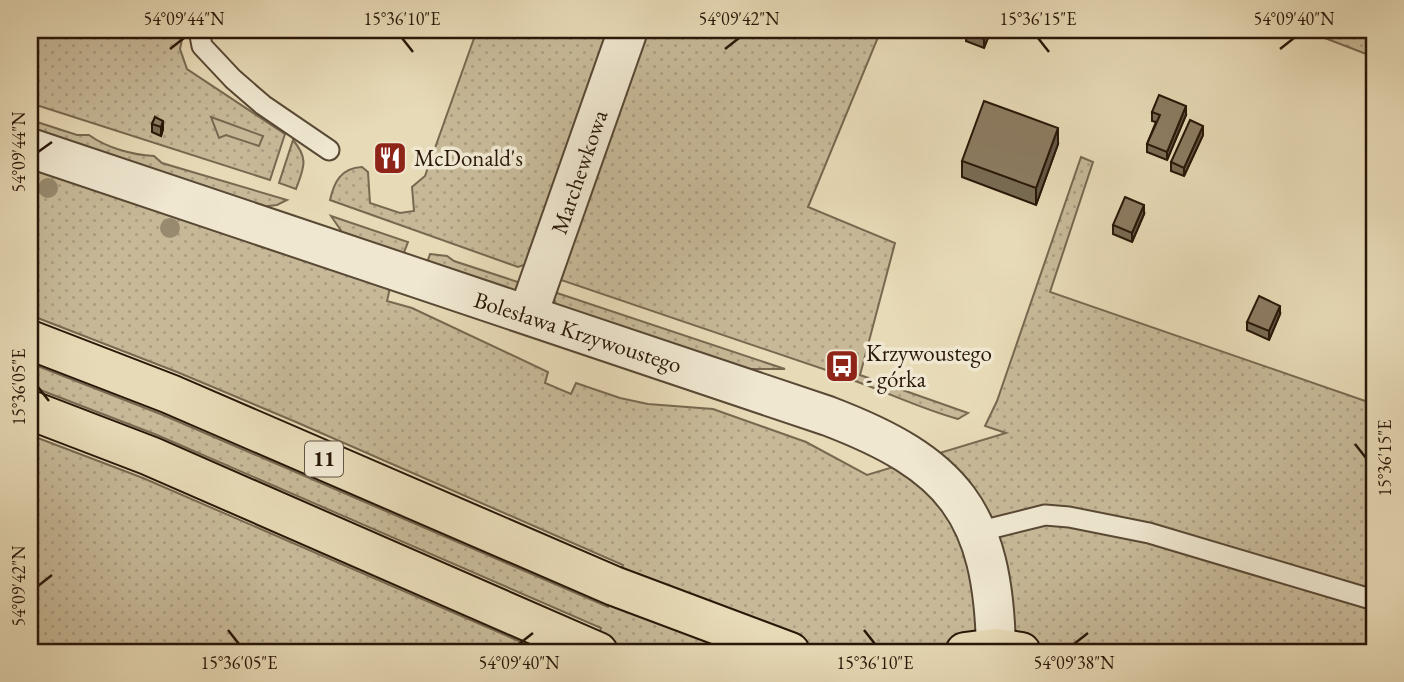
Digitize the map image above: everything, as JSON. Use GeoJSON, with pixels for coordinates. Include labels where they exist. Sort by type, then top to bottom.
{"type":"FeatureCollection","features":[{"type":"Feature","properties":{"kind":"main road","name":"11"},"geometry":{"type":"LineString","coordinates":[[30,340],[170,394],[614,586],[790,652]]}},
{"type":"Feature","properties":{"kind":"main road"},"geometry":{"type":"LineString","coordinates":[[30,410],[150,456],[598,652]]}},
{"type":"Feature","properties":{"kind":"street","name":"Marchewkowa"},"geometry":{"type":"LineString","coordinates":[[528,314],[628,30]]}},
{"type":"Feature","properties":{"kind":"street","name":"Bolesława Krzywoustego"},"geometry":{"type":"LineString","coordinates":[[30,148],[828,416],[882,439],[914,457],[939,478],[962,504],[977,531],[989,566],[996,620],[994,651]]}},
{"type":"Feature","properties":{"kind":"lane"},"geometry":{"type":"LineString","coordinates":[[199,30],[202,46],[233,79],[263,105],[329,150]]}},
{"type":"Feature","properties":{"kind":"lane"},"geometry":{"type":"LineString","coordinates":[[977,531],[1045,515],[1069,517],[1149,533],[1374,600]]}},
{"type":"Feature","properties":{"kind":"shaded area"},"geometry":{"type":"Polygon","coordinates":[[[30,30],[184,30],[180,49],[187,69],[285,134],[270,180],[30,103],[30,30]]]}},
{"type":"Feature","properties":{"kind":"shaded area"},"geometry":{"type":"Polygon","coordinates":[[[477,30],[612,30],[530,263],[518,267],[330,200],[340,177],[349,170],[362,167],[368,172],[370,203],[400,213],[414,211],[412,187],[425,176],[477,30]]]}},
{"type":"Feature","properties":{"kind":"shaded area"},"geometry":{"type":"Polygon","coordinates":[[[643,30],[881,30],[808,207],[895,243],[860,375],[968,413],[958,419],[945,415],[855,381],[853,368],[832,363],[829,371],[558,279],[643,30]]]}},
{"type":"Feature","properties":{"kind":"shaded area"},"geometry":{"type":"Polygon","coordinates":[[[1304,30],[1374,30],[1374,57],[1304,30]]]}},
{"type":"Feature","properties":{"kind":"shaded area"},"geometry":{"type":"Polygon","coordinates":[[[30,117],[34,121],[77,135],[89,135],[120,150],[154,156],[162,163],[287,200],[277,205],[260,207],[30,130],[30,117]]]}},
{"type":"Feature","properties":{"kind":"shaded area"},"geometry":{"type":"Polygon","coordinates":[[[211,117],[263,136],[259,146],[226,135],[219,138],[211,117]]]}},
{"type":"Feature","properties":{"kind":"shaded area"},"geometry":{"type":"Polygon","coordinates":[[[293,140],[304,163],[296,189],[279,183],[293,140]]]}},
{"type":"Feature","properties":{"kind":"shaded area"},"geometry":{"type":"Polygon","coordinates":[[[1081,157],[1093,162],[1050,292],[1374,404],[1374,652],[592,652],[601,628],[157,435],[30,386],[30,363],[163,415],[608,607],[623,565],[296,422],[30,315],[30,167],[390,288],[387,301],[412,308],[548,372],[545,383],[571,394],[576,383],[648,404],[713,409],[806,442],[867,475],[1006,433],[985,426],[997,401],[1081,157]]]}},
{"type":"Feature","properties":{"kind":"shaded area"},"geometry":{"type":"Polygon","coordinates":[[[331,216],[408,242],[403,255],[344,235],[331,216]]]}},
{"type":"Feature","properties":{"kind":"shaded area"},"geometry":{"type":"Polygon","coordinates":[[[430,254],[447,256],[454,261],[524,284],[511,292],[427,263],[430,254]]]}},
{"type":"Feature","properties":{"kind":"shaded area"},"geometry":{"type":"Polygon","coordinates":[[[551,291],[785,369],[743,369],[557,307],[551,291]]]}},
{"type":"Feature","properties":{"kind":"shaded area"},"geometry":{"type":"Polygon","coordinates":[[[30,435],[143,478],[544,652],[30,652],[30,435]]]}},
{"type":"Feature","properties":{"kind":"building"},"geometry":{"type":"Polygon","coordinates":[[[967,30],[988,30],[984,39],[966,33],[967,30]]]}},
{"type":"Feature","properties":{"kind":"building"},"geometry":{"type":"Polygon","coordinates":[[[1159,95],[1186,106],[1167,152],[1147,144],[1160,115],[1152,112],[1159,95]]]}},
{"type":"Feature","properties":{"kind":"building"},"geometry":{"type":"Polygon","coordinates":[[[984,101],[1058,128],[1036,188],[962,161],[984,101]]]}},
{"type":"Feature","properties":{"kind":"building"},"geometry":{"type":"Polygon","coordinates":[[[155,117],[163,121],[161,127],[152,124],[155,117]]]}},
{"type":"Feature","properties":{"kind":"building"},"geometry":{"type":"Polygon","coordinates":[[[1190,120],[1203,126],[1184,168],[1171,162],[1190,120]]]}},
{"type":"Feature","properties":{"kind":"building"},"geometry":{"type":"Polygon","coordinates":[[[1125,197],[1144,205],[1132,233],[1113,225],[1125,197]]]}},
{"type":"Feature","properties":{"kind":"building"},"geometry":{"type":"Polygon","coordinates":[[[1259,296],[1280,306],[1269,331],[1247,322],[1259,296]]]}},
{"type":"Feature","properties":{"kind":"place","name":"McDonald's"},"geometry":{"type":"Point","coordinates":[390,158]}},
{"type":"Feature","properties":{"kind":"place","name":"Krzywoustego - górka"},"geometry":{"type":"Point","coordinates":[842,366]}}]}
